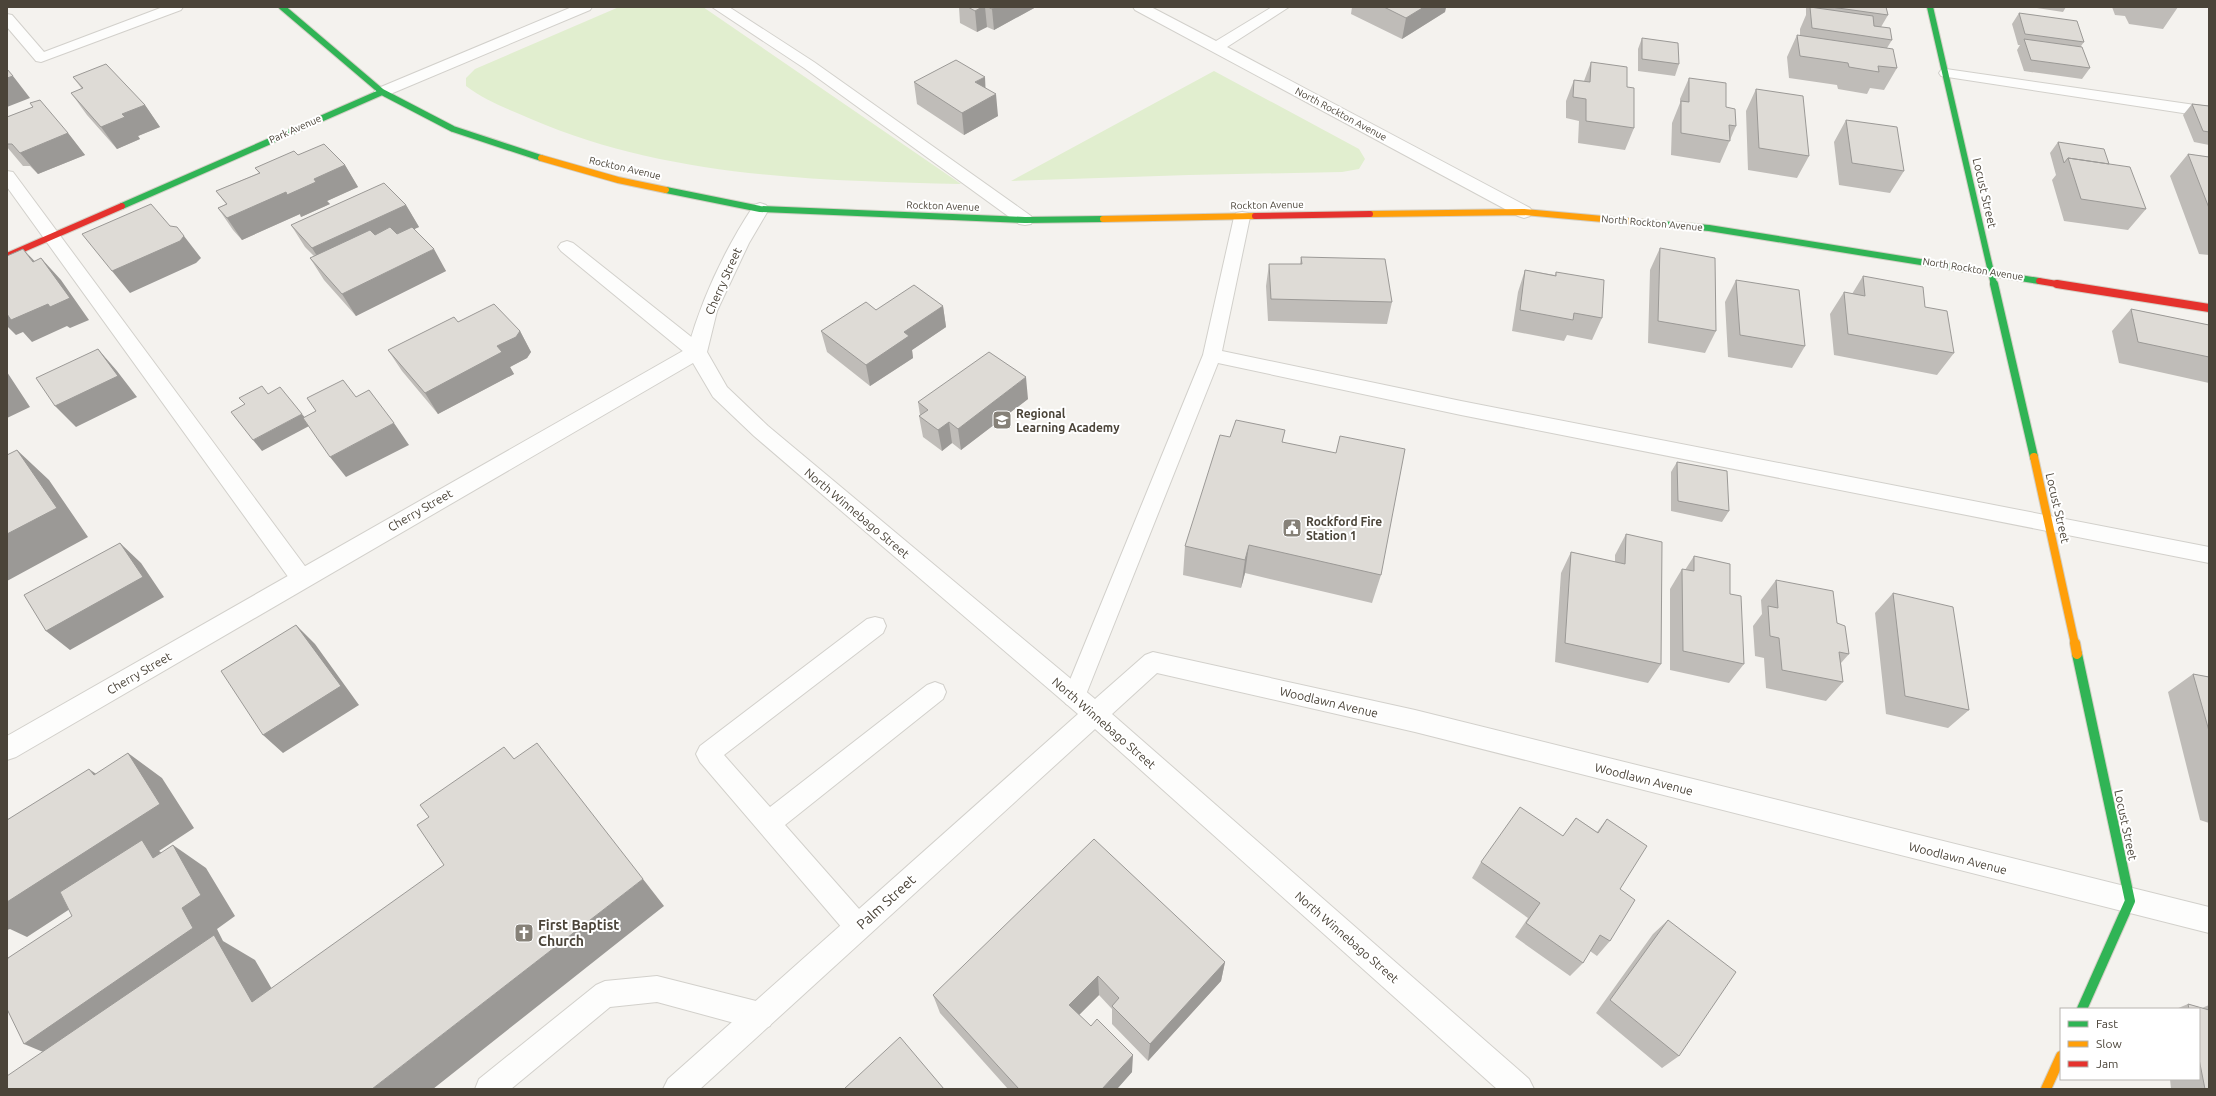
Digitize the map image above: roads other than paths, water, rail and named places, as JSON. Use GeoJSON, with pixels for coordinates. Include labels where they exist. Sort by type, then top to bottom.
{"type":"FeatureCollection","features":[{"type":"Feature","properties":{"kind":"main road"},"geometry":{"type":"LineString","coordinates":[[282,7],[382,92]]}},
{"type":"Feature","properties":{"kind":"main road","name":"Locust Street"},"geometry":{"type":"LineString","coordinates":[[1930,7],[1992,272],[1998,309],[2049,523],[2130,901]]}},
{"type":"Feature","properties":{"kind":"main road","name":"Rockton Avenue"},"geometry":{"type":"LineString","coordinates":[[382,92],[453,129],[533,156],[618,180],[760,209],[1025,220],[1524,212]]}},
{"type":"Feature","properties":{"kind":"main road","name":"Park Avenue"},"geometry":{"type":"LineString","coordinates":[[7,256],[382,92]]}},
{"type":"Feature","properties":{"kind":"main road","name":"North Rockton Avenue"},"geometry":{"type":"LineString","coordinates":[[1524,212],[1709,228],[1992,272],[2209,308]]}},
{"type":"Feature","properties":{"kind":"main road"},"geometry":{"type":"LineString","coordinates":[[2082,1008],[2130,901]]}},
{"type":"Feature","properties":{"kind":"main road"},"geometry":{"type":"LineString","coordinates":[[2046,1089],[2060,1058]]}},
{"type":"Feature","properties":{"kind":"street","name":"Park Avenue"},"geometry":{"type":"LineString","coordinates":[[382,92],[585,7]]}},
{"type":"Feature","properties":{"kind":"street","name":"North Rockton Avenue"},"geometry":{"type":"LineString","coordinates":[[1140,7],[1217,46],[1524,212]]}},
{"type":"Feature","properties":{"kind":"street"},"geometry":{"type":"LineString","coordinates":[[1217,46],[1282,7]]}},
{"type":"Feature","properties":{"kind":"street","name":"Cherry Street"},"geometry":{"type":"LineString","coordinates":[[7,749],[637,385],[697,352],[708,311],[740,243],[760,209]]}},
{"type":"Feature","properties":{"kind":"street","name":"North Winnebago Street"},"geometry":{"type":"LineString","coordinates":[[697,352],[720,392],[761,432],[1094,714],[1519,1089]]}},
{"type":"Feature","properties":{"kind":"street","name":"Woodlawn Avenue"},"geometry":{"type":"LineString","coordinates":[[1094,714],[1153,662],[1423,723],[2209,920]]}},
{"type":"Feature","properties":{"kind":"street","name":"Palm Street"},"geometry":{"type":"LineString","coordinates":[[679,1088],[1094,714]]}},
{"type":"Feature","properties":{"kind":"lane"},"geometry":{"type":"LineString","coordinates":[[7,18],[41,58],[176,7]]}},
{"type":"Feature","properties":{"kind":"lane"},"geometry":{"type":"LineString","coordinates":[[719,7],[809,65],[1025,220]]}},
{"type":"Feature","properties":{"kind":"lane"},"geometry":{"type":"LineString","coordinates":[[1946,73],[2209,112]]}},
{"type":"Feature","properties":{"kind":"lane"},"geometry":{"type":"LineString","coordinates":[[7,176],[50,237],[302,578]]}},
{"type":"Feature","properties":{"kind":"lane"},"geometry":{"type":"LineString","coordinates":[[1074,697],[1212,355],[1242,217]]}},
{"type":"Feature","properties":{"kind":"lane"},"geometry":{"type":"LineString","coordinates":[[567,247],[697,352]]}},
{"type":"Feature","properties":{"kind":"lane"},"geometry":{"type":"LineString","coordinates":[[1212,355],[1469,410],[2209,555]]}},
{"type":"Feature","properties":{"kind":"lane"},"geometry":{"type":"LineString","coordinates":[[858,927],[708,754],[876,626]]}},
{"type":"Feature","properties":{"kind":"lane"},"geometry":{"type":"LineString","coordinates":[[769,824],[935,692]]}},
{"type":"Feature","properties":{"kind":"lane"},"geometry":{"type":"LineString","coordinates":[[489,1089],[605,994],[657,989],[760,1016]]}},
{"type":"Feature","properties":{"kind":"place","name":"Regional Learning Academy"},"geometry":{"type":"Point","coordinates":[1002,420]}},
{"type":"Feature","properties":{"kind":"place","name":"Rockford Fire Station 1"},"geometry":{"type":"Point","coordinates":[1292,528]}},
{"type":"Feature","properties":{"kind":"place","name":"First Baptist Church"},"geometry":{"type":"Point","coordinates":[524,933]}}]}
